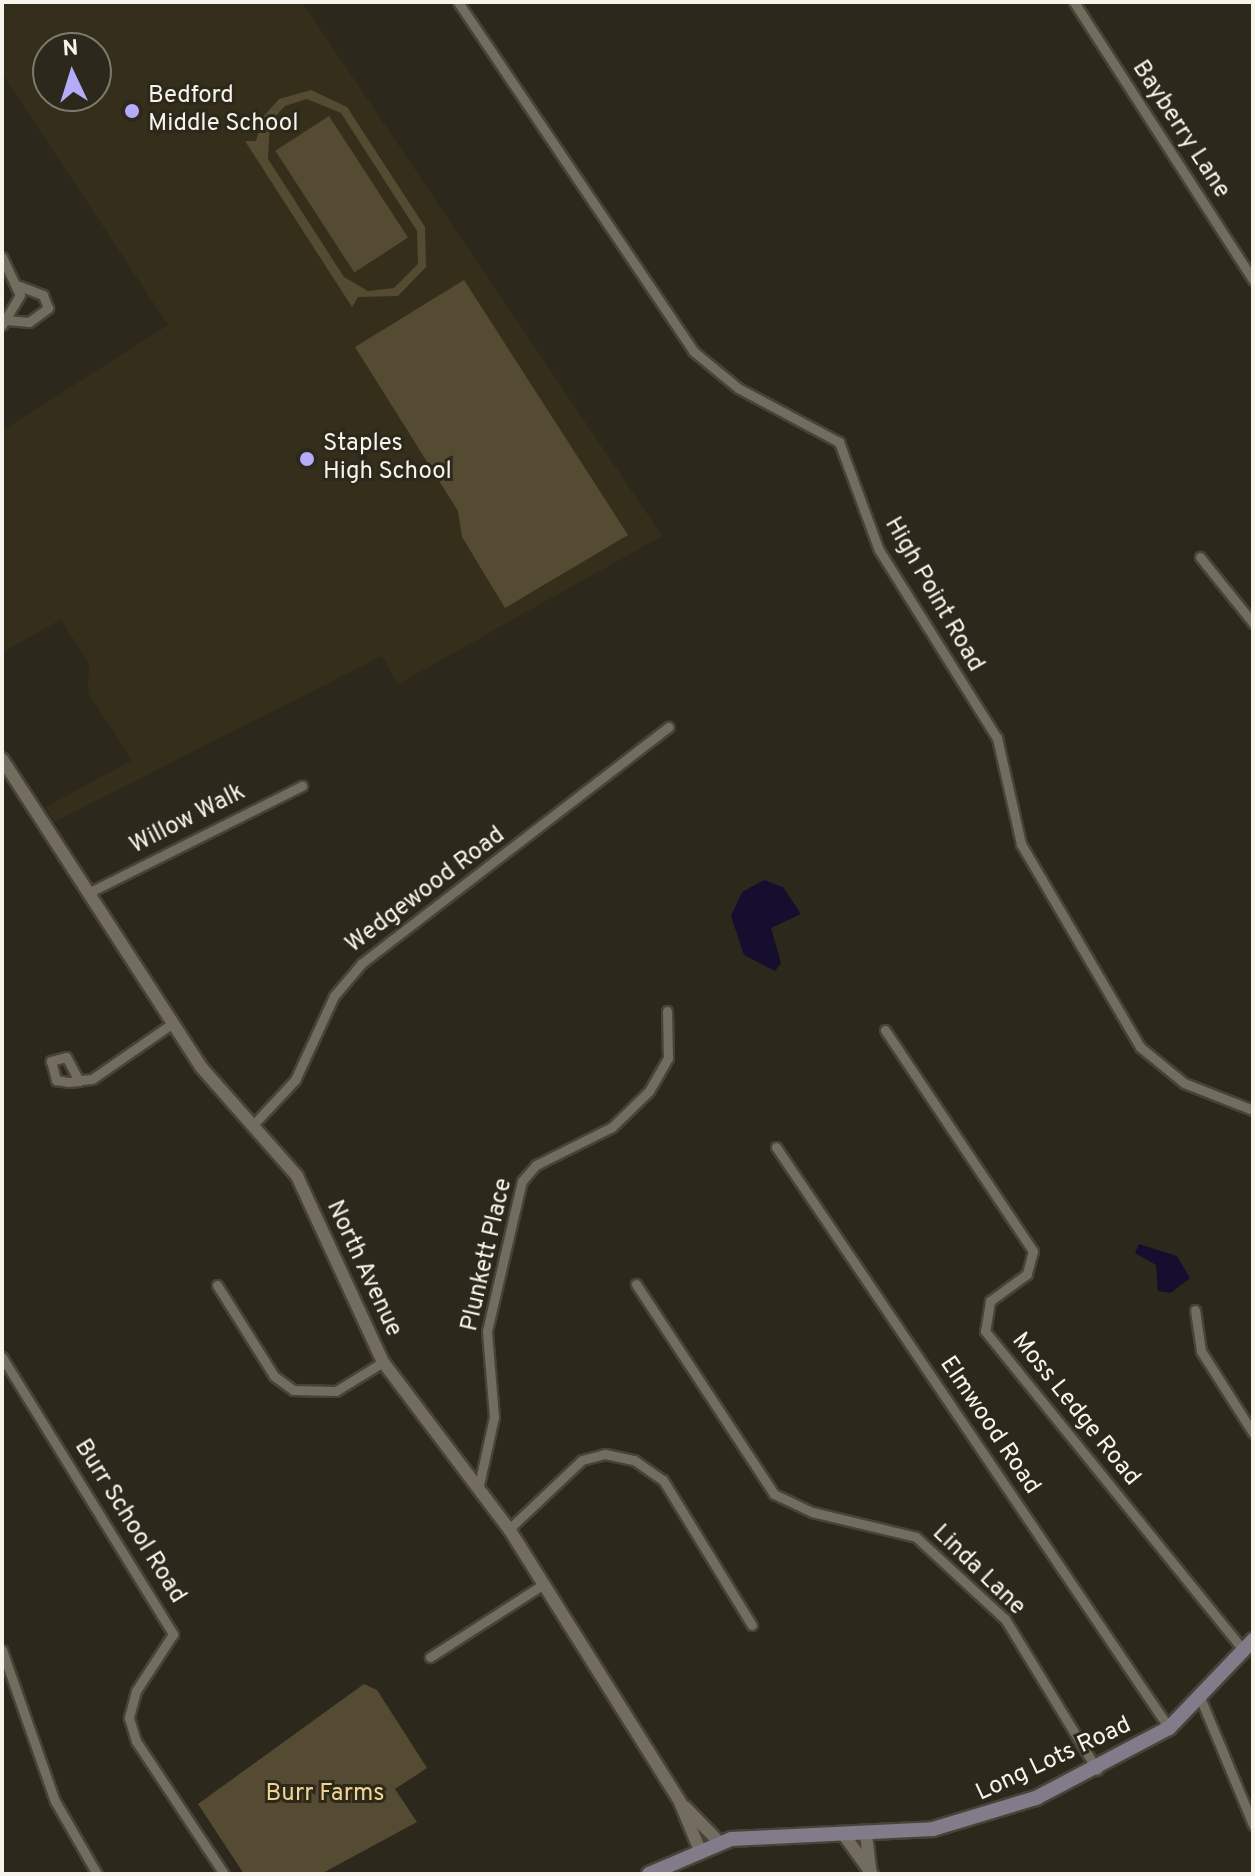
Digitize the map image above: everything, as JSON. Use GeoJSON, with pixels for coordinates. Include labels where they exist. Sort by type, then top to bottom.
{"type":"FeatureCollection","features":[{"type":"Feature","properties":{"kind":"main road","name":"Long Lots Road"},"geometry":{"type":"LineString","coordinates":[[649,1874],[699,1848],[719,1842],[866,1835],[978,1819],[1097,1770],[1169,1728],[1248,1645]]}},
{"type":"Feature","properties":{"kind":"street","name":"High Point Road"},"geometry":{"type":"LineString","coordinates":[[458,2],[693,351],[721,377],[839,442],[879,550],[997,738],[1021,844],[1140,1047],[1184,1083],[1253,1110]]}},
{"type":"Feature","properties":{"kind":"street","name":"Bayberry Lane"},"geometry":{"type":"LineString","coordinates":[[1074,2],[1253,280]]}},
{"type":"Feature","properties":{"kind":"street"},"geometry":{"type":"LineString","coordinates":[[2,257],[19,286],[43,295],[48,308],[29,322],[5,323],[19,286]]}},
{"type":"Feature","properties":{"kind":"street"},"geometry":{"type":"LineString","coordinates":[[1200,557],[1253,623]]}},
{"type":"Feature","properties":{"kind":"street","name":"Wedgewood Road"},"geometry":{"type":"LineString","coordinates":[[253,1125],[295,1080],[334,996],[362,963],[669,727]]}},
{"type":"Feature","properties":{"kind":"street","name":"North Avenue"},"geometry":{"type":"LineString","coordinates":[[2,759],[92,891],[173,1023],[297,1176],[383,1362],[479,1485],[509,1529],[680,1802],[699,1848]]}},
{"type":"Feature","properties":{"kind":"street","name":"Willow Walk"},"geometry":{"type":"LineString","coordinates":[[92,891],[302,786]]}},
{"type":"Feature","properties":{"kind":"street","name":"Plunkett Place"},"geometry":{"type":"LineString","coordinates":[[479,1485],[494,1417],[487,1331],[522,1181],[536,1165],[612,1127],[649,1091],[668,1058],[667,1011]]}},
{"type":"Feature","properties":{"kind":"street"},"geometry":{"type":"LineString","coordinates":[[79,1081],[119,1066],[135,1044],[173,1023]]}},
{"type":"Feature","properties":{"kind":"street","name":"Moss Ledge Road"},"geometry":{"type":"LineString","coordinates":[[885,1030],[1033,1251],[1027,1274],[990,1301],[985,1331],[1248,1645]]}},
{"type":"Feature","properties":{"kind":"street","name":"Elmwood Road"},"geometry":{"type":"LineString","coordinates":[[776,1147],[1169,1728]]}},
{"type":"Feature","properties":{"kind":"street","name":"Linda Lane"},"geometry":{"type":"LineString","coordinates":[[636,1284],[774,1494],[812,1512],[916,1537],[1005,1619],[1097,1770]]}},
{"type":"Feature","properties":{"kind":"street"},"geometry":{"type":"LineString","coordinates":[[217,1285],[274,1376],[293,1390],[336,1391],[383,1362]]}},
{"type":"Feature","properties":{"kind":"street"},"geometry":{"type":"LineString","coordinates":[[1195,1310],[1201,1351],[1253,1433]]}},
{"type":"Feature","properties":{"kind":"street","name":"Burr School Road"},"geometry":{"type":"LineString","coordinates":[[2,1357],[173,1634],[136,1691],[129,1718],[136,1741],[224,1874]]}},
{"type":"Feature","properties":{"kind":"street"},"geometry":{"type":"LineString","coordinates":[[509,1529],[582,1460],[605,1454],[634,1460],[663,1480],[752,1625]]}},
{"type":"Feature","properties":{"kind":"street"},"geometry":{"type":"LineString","coordinates":[[430,1657],[542,1585]]}},
{"type":"Feature","properties":{"kind":"street"},"geometry":{"type":"LineString","coordinates":[[2,1650],[55,1801],[97,1874]]}},
{"type":"Feature","properties":{"kind":"street"},"geometry":{"type":"LineString","coordinates":[[1199,1695],[1253,1825]]}},
{"type":"Feature","properties":{"kind":"street","name":"North Avenue"},"geometry":{"type":"LineString","coordinates":[[680,1802],[719,1842]]}},
{"type":"Feature","properties":{"kind":"street"},"geometry":{"type":"LineString","coordinates":[[844,1835],[871,1872]]}},
{"type":"Feature","properties":{"kind":"street"},"geometry":{"type":"LineString","coordinates":[[866,1835],[871,1872]]}},
{"type":"Feature","properties":{"kind":"shaded area","name":"Staples High School"},"geometry":{"type":"Polygon","coordinates":[[[2,2],[302,2],[662,536],[398,684],[382,656],[54,822],[46,807],[132,760],[88,693],[89,664],[61,619],[2,653],[2,431],[168,325],[2,73],[2,2]]]}},
{"type":"Feature","properties":{"kind":"shaded area"},"geometry":{"type":"Polygon","coordinates":[[[764,880],[783,887],[801,914],[771,928],[781,963],[775,971],[744,955],[731,916],[742,892],[764,880]]]}},
{"type":"Feature","properties":{"kind":"shaded area"},"geometry":{"type":"Polygon","coordinates":[[[1139,1244],[1177,1256],[1190,1278],[1171,1293],[1158,1291],[1156,1265],[1135,1253],[1139,1244]]]}},
{"type":"Feature","properties":{"kind":"green space"},"geometry":{"type":"Polygon","coordinates":[[[311,90],[347,107],[425,227],[426,267],[398,296],[358,297],[352,307],[245,141],[256,141],[263,117],[279,99],[311,90]],[[307,99],[285,106],[270,122],[268,159],[344,277],[368,291],[394,288],[418,264],[417,231],[341,113],[307,99]]]}},
{"type":"Feature","properties":{"kind":"green space"},"geometry":{"type":"Polygon","coordinates":[[[329,116],[408,238],[354,272],[275,151],[329,116]]]}},
{"type":"Feature","properties":{"kind":"green space"},"geometry":{"type":"Polygon","coordinates":[[[464,280],[628,535],[505,608],[462,537],[458,511],[355,347],[464,280]]]}},
{"type":"Feature","properties":{"kind":"green space","name":"Burr Farms"},"geometry":{"type":"Polygon","coordinates":[[[364,1684],[377,1690],[427,1768],[395,1789],[417,1822],[321,1874],[244,1874],[198,1804],[364,1684]]]}},
{"type":"Feature","properties":{"kind":"place","name":"Bedford Middle School"},"geometry":{"type":"Point","coordinates":[132,111]}},
{"type":"Feature","properties":{"kind":"place","name":"Staples High School"},"geometry":{"type":"Point","coordinates":[307,459]}}]}
